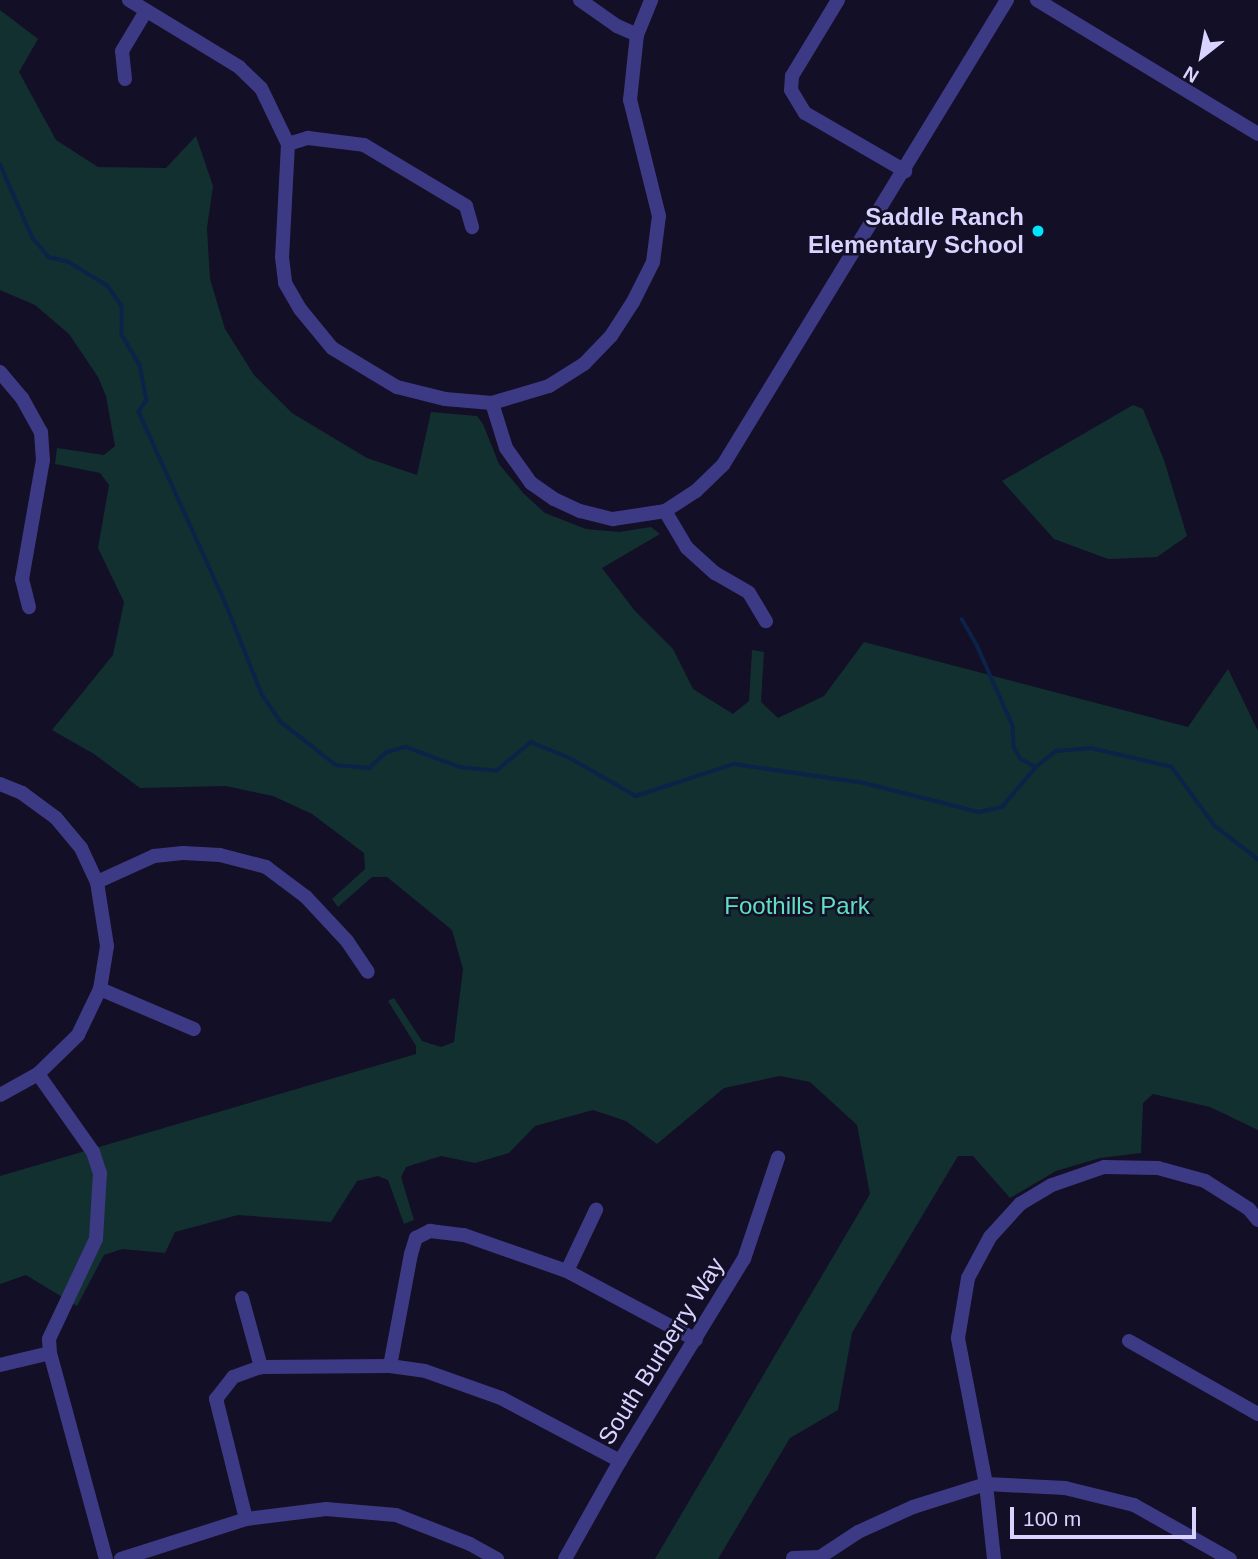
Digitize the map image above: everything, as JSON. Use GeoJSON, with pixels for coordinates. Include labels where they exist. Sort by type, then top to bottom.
{"type":"FeatureCollection","features":[{"type":"Feature","properties":{"kind":"street"},"geometry":{"type":"LineString","coordinates":[[129,0],[239,67],[261,88],[288,144],[282,257],[285,283],[300,309],[332,348],[397,387],[445,399],[492,403],[549,386],[584,364],[611,336],[633,302],[653,262],[659,216],[630,100],[637,35],[651,0]]}},
{"type":"Feature","properties":{"kind":"street"},"geometry":{"type":"LineString","coordinates":[[580,0],[617,26],[637,35]]}},
{"type":"Feature","properties":{"kind":"street"},"geometry":{"type":"LineString","coordinates":[[838,0],[792,76],[791,90],[805,113],[905,172]]}},
{"type":"Feature","properties":{"kind":"street"},"geometry":{"type":"LineString","coordinates":[[492,403],[506,448],[531,482],[554,499],[580,511],[613,519],[665,511],[696,491],[723,465],[905,172],[1007,0]]}},
{"type":"Feature","properties":{"kind":"street"},"geometry":{"type":"LineString","coordinates":[[1037,0],[1258,134]]}},
{"type":"Feature","properties":{"kind":"street"},"geometry":{"type":"LineString","coordinates":[[125,79],[121,51],[146,11]]}},
{"type":"Feature","properties":{"kind":"street"},"geometry":{"type":"LineString","coordinates":[[288,144],[308,138],[364,145],[466,206],[472,227]]}},
{"type":"Feature","properties":{"kind":"street"},"geometry":{"type":"LineString","coordinates":[[0,372],[22,398],[41,432],[43,460],[22,579],[29,607]]}},
{"type":"Feature","properties":{"kind":"street"},"geometry":{"type":"LineString","coordinates":[[665,511],[687,548],[715,573],[749,593],[766,621]]}},
{"type":"Feature","properties":{"kind":"street"},"geometry":{"type":"LineString","coordinates":[[0,784],[22,793],[56,818],[81,848],[97,882],[107,946],[100,989],[78,1035],[38,1074],[0,1095]]}},
{"type":"Feature","properties":{"kind":"street"},"geometry":{"type":"LineString","coordinates":[[97,882],[154,856],[183,853],[220,855],[266,867],[306,897],[347,942],[368,972]]}},
{"type":"Feature","properties":{"kind":"street"},"geometry":{"type":"LineString","coordinates":[[100,989],[194,1029]]}},
{"type":"Feature","properties":{"kind":"street"},"geometry":{"type":"LineString","coordinates":[[38,1074],[93,1152],[101,1188],[96,1238],[49,1339],[50,1353],[106,1559]]}},
{"type":"Feature","properties":{"kind":"street","name":"South Burberry Way"},"geometry":{"type":"LineString","coordinates":[[565,1559],[620,1461],[744,1259],[778,1158]]}},
{"type":"Feature","properties":{"kind":"street"},"geometry":{"type":"LineString","coordinates":[[993,1559],[986,1484],[958,1338],[968,1278],[990,1237],[1020,1204],[1052,1185],[1104,1167],[1158,1168],[1205,1181],[1249,1209],[1258,1220]]}},
{"type":"Feature","properties":{"kind":"street"},"geometry":{"type":"LineString","coordinates":[[567,1271],[596,1210]]}},
{"type":"Feature","properties":{"kind":"street"},"geometry":{"type":"LineString","coordinates":[[390,1366],[411,1254],[416,1238],[430,1231],[464,1236],[567,1271],[696,1340]]}},
{"type":"Feature","properties":{"kind":"street"},"geometry":{"type":"LineString","coordinates":[[242,1298],[261,1367]]}},
{"type":"Feature","properties":{"kind":"street"},"geometry":{"type":"LineString","coordinates":[[1129,1341],[1258,1414]]}},
{"type":"Feature","properties":{"kind":"street"},"geometry":{"type":"LineString","coordinates":[[0,1365],[50,1353]]}},
{"type":"Feature","properties":{"kind":"street"},"geometry":{"type":"LineString","coordinates":[[246,1519],[216,1399],[233,1377],[261,1367],[390,1366],[425,1371],[501,1398],[620,1461]]}},
{"type":"Feature","properties":{"kind":"street"},"geometry":{"type":"LineString","coordinates":[[793,1558],[820,1557],[858,1532],[913,1507],[986,1484],[1065,1488],[1134,1505],[1230,1559]]}},
{"type":"Feature","properties":{"kind":"street"},"geometry":{"type":"LineString","coordinates":[[121,1559],[246,1519],[326,1509],[396,1515],[470,1544],[497,1559]]}},
{"type":"Feature","properties":{"kind":"green space","name":"Foothills Park"},"geometry":{"type":"Polygon","coordinates":[[[0,10],[38,39],[19,72],[56,140],[98,167],[166,168],[196,136],[213,186],[207,228],[210,279],[225,329],[254,375],[292,413],[367,458],[417,475],[431,412],[477,416],[483,424],[499,464],[524,494],[545,513],[586,529],[619,532],[651,527],[660,534],[602,568],[635,611],[673,649],[693,689],[733,714],[749,701],[752,650],[764,652],[761,702],[778,718],[824,696],[864,642],[1188,727],[1228,669],[1258,731],[1258,1130],[1210,1107],[1153,1094],[1143,1103],[1141,1153],[1100,1158],[1056,1171],[1010,1198],[973,1156],[958,1156],[852,1333],[838,1410],[790,1438],[718,1559],[655,1559],[870,1194],[857,1125],[810,1082],[780,1076],[724,1088],[657,1144],[626,1121],[593,1110],[535,1126],[509,1153],[475,1163],[441,1156],[406,1167],[401,1177],[414,1220],[404,1224],[388,1180],[378,1176],[357,1181],[331,1222],[238,1215],[175,1232],[165,1253],[122,1249],[104,1255],[77,1306],[26,1275],[0,1284],[0,1176],[416,1054],[416,1046],[388,1001],[394,998],[422,1041],[441,1047],[454,1042],[463,969],[452,930],[387,877],[372,877],[338,907],[332,899],[365,869],[364,853],[312,814],[273,796],[226,786],[140,788],[94,754],[52,730],[113,655],[124,602],[98,548],[109,485],[100,473],[55,464],[57,448],[104,455],[115,446],[106,396],[98,377],[69,334],[35,305],[0,290],[0,10]]]}},
{"type":"Feature","properties":{"kind":"green space"},"geometry":{"type":"Polygon","coordinates":[[[1133,405],[1143,409],[1164,460],[1187,536],[1157,557],[1108,559],[1054,539],[1002,481],[1133,405]]]}},
{"type":"Feature","properties":{"kind":"waterway"},"geometry":{"type":"LineString","coordinates":[[0,164],[33,238],[49,257],[69,262],[108,286],[122,306],[122,335],[140,365],[147,400],[139,412],[226,604],[262,694],[281,722],[336,765],[369,768],[387,752],[406,747],[460,767],[496,771],[531,742],[572,759],[636,796],[734,764],[864,783],[979,812],[1002,807],[1036,767],[1056,751],[1091,748],[1172,767],[1215,826],[1258,859]]}},
{"type":"Feature","properties":{"kind":"waterway"},"geometry":{"type":"LineString","coordinates":[[962,619],[977,645],[1013,726],[1014,747],[1021,759],[1036,767]]}},
{"type":"Feature","properties":{"kind":"place","name":"Saddle Ranch Elementary School"},"geometry":{"type":"Point","coordinates":[1038,231]}}]}
